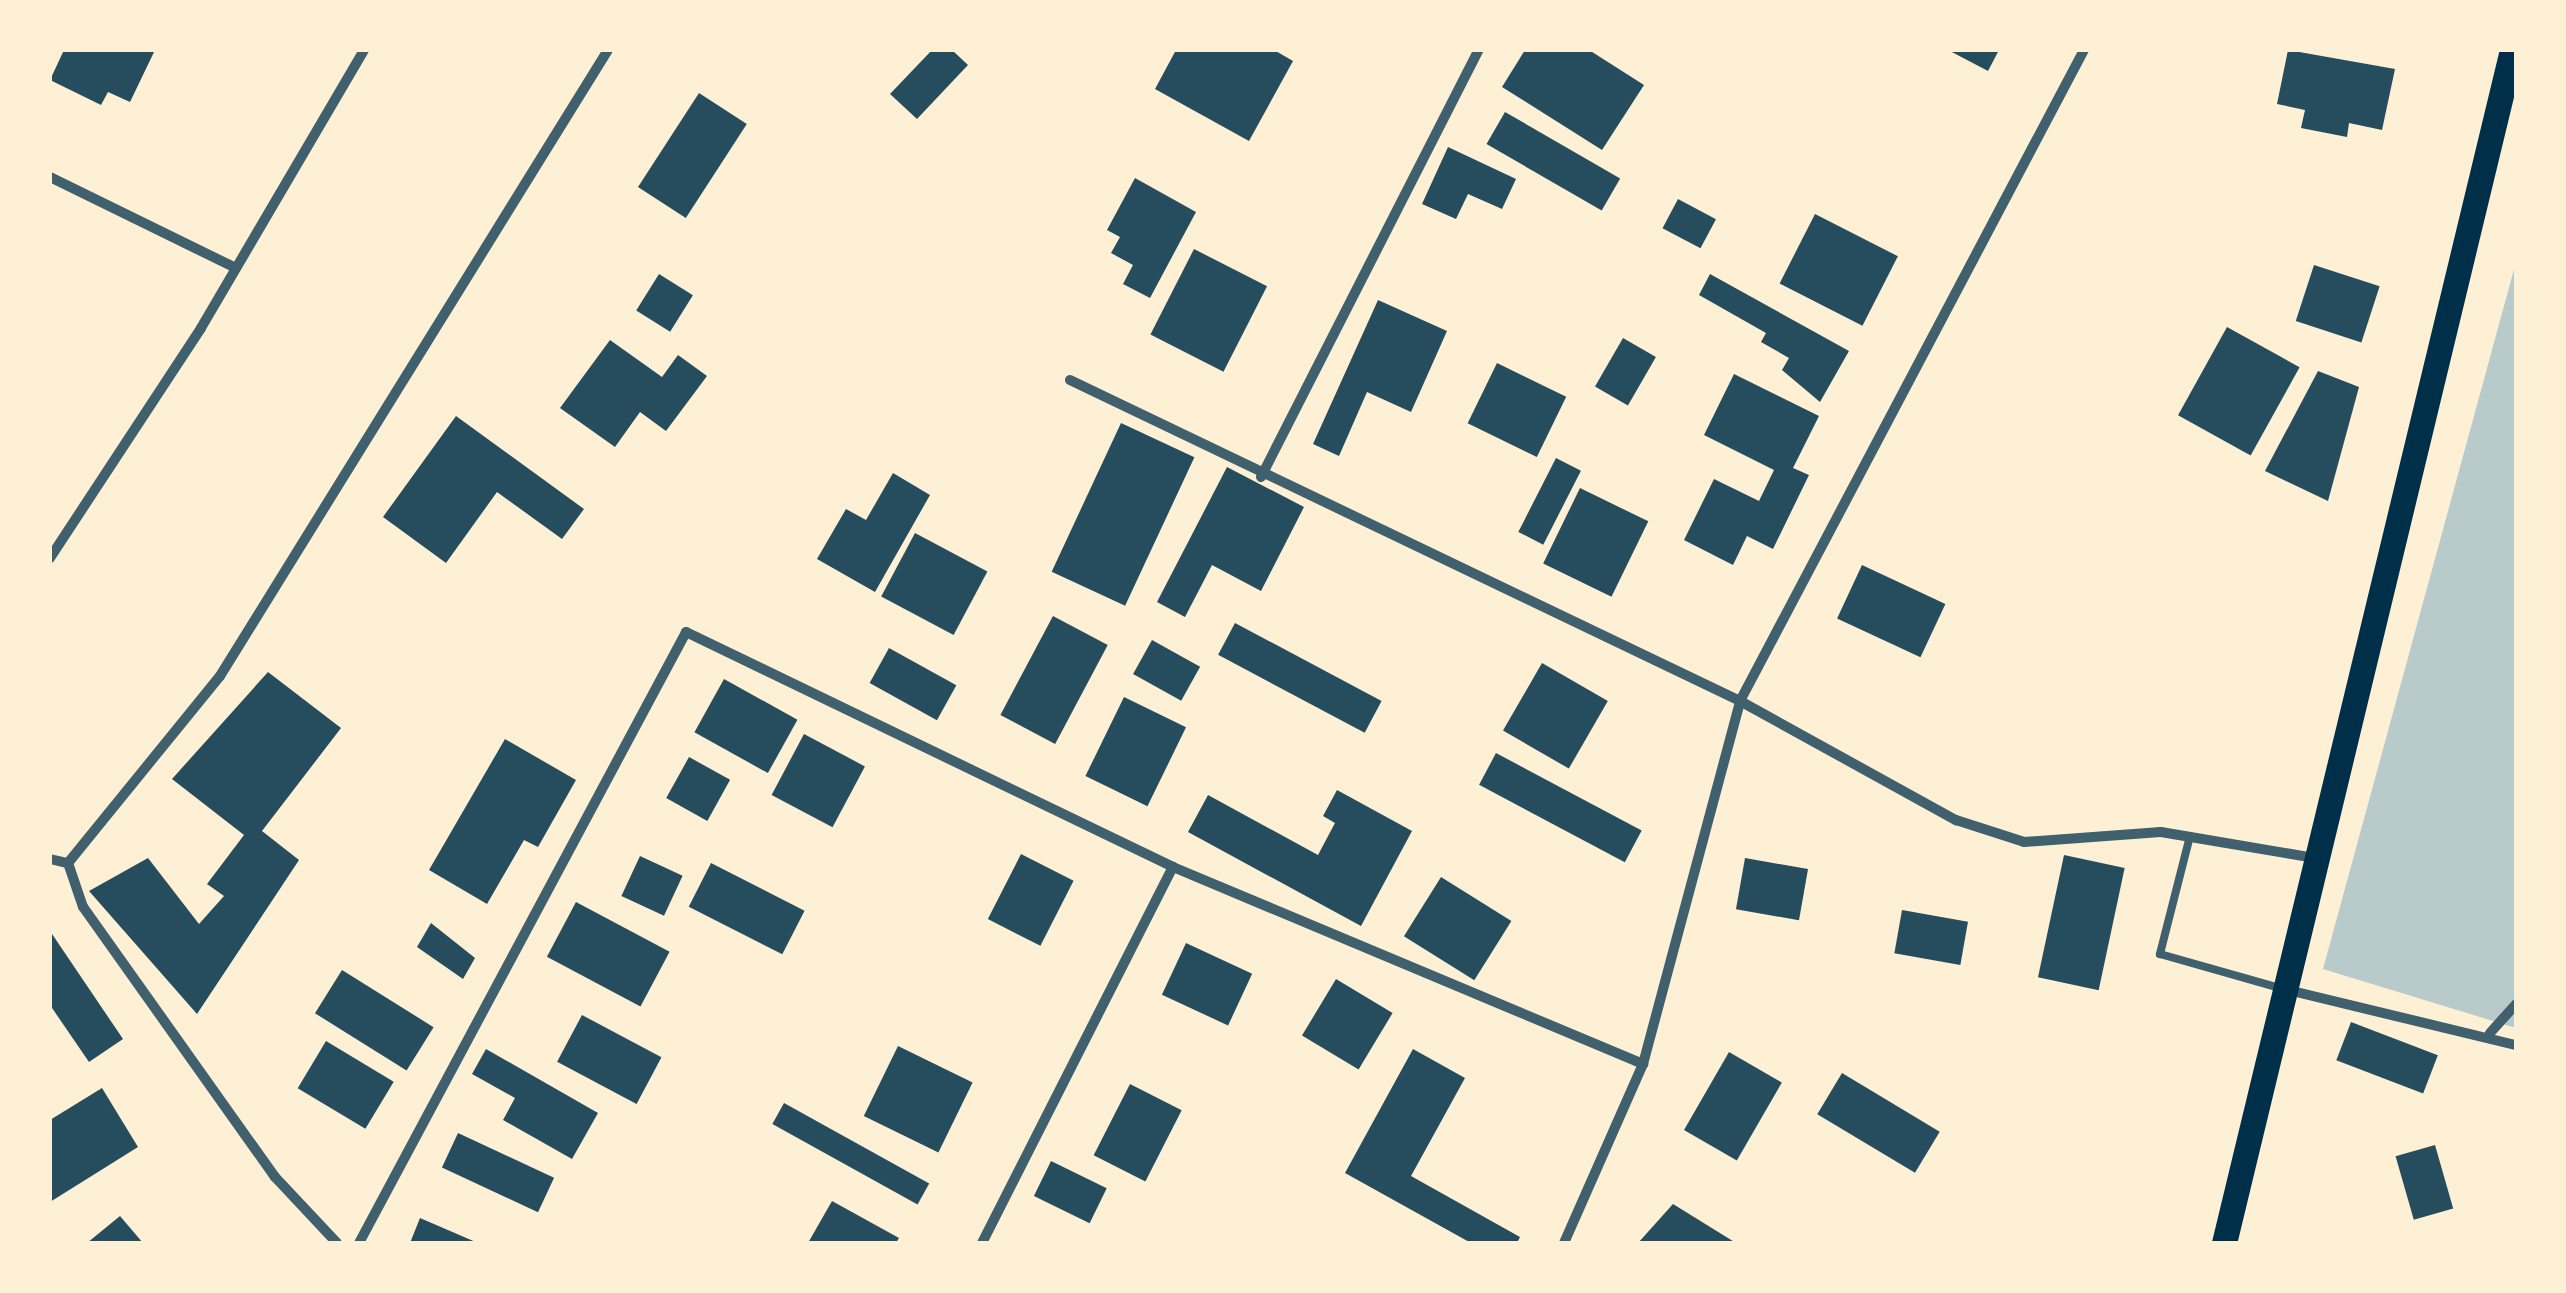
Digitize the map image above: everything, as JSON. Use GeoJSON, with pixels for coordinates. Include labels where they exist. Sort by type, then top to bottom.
{"type":"FeatureCollection","features":[{"type":"Feature","properties":{"kind":"main road"},"geometry":{"type":"LineString","coordinates":[[2224,1243],[2282,989],[2512,50]]}},
{"type":"Feature","properties":{"kind":"street"},"geometry":{"type":"LineString","coordinates":[[50,558],[236,268],[364,50]]}},
{"type":"Feature","properties":{"kind":"street"},"geometry":{"type":"LineString","coordinates":[[68,863],[220,676],[608,50]]}},
{"type":"Feature","properties":{"kind":"street"},"geometry":{"type":"LineString","coordinates":[[1261,477],[1479,50]]}},
{"type":"Feature","properties":{"kind":"street"},"geometry":{"type":"LineString","coordinates":[[1564,1243],[1643,1064],[1740,700],[2084,50]]}},
{"type":"Feature","properties":{"kind":"street"},"geometry":{"type":"LineString","coordinates":[[50,177],[236,268]]}},
{"type":"Feature","properties":{"kind":"street"},"geometry":{"type":"LineString","coordinates":[[1070,380],[1261,477],[1740,700],[1956,820],[2024,842],[2190,836],[2314,858]]}},
{"type":"Feature","properties":{"kind":"street"},"geometry":{"type":"LineString","coordinates":[[359,1243],[686,632],[1173,867],[1643,1064]]}},
{"type":"Feature","properties":{"kind":"street"},"geometry":{"type":"LineString","coordinates":[[50,859],[68,863]]}},
{"type":"Feature","properties":{"kind":"street"},"geometry":{"type":"LineString","coordinates":[[68,863],[94,923],[275,1177],[336,1243]]}},
{"type":"Feature","properties":{"kind":"street"},"geometry":{"type":"LineString","coordinates":[[982,1243],[1173,867]]}},
{"type":"Feature","properties":{"kind":"street"},"geometry":{"type":"LineString","coordinates":[[2282,989],[2490,1033],[2516,1046]]}},
{"type":"Feature","properties":{"kind":"street"},"geometry":{"type":"LineString","coordinates":[[2490,1033],[2516,1004]]}},
{"type":"Feature","properties":{"kind":"lane"},"geometry":{"type":"LineString","coordinates":[[2190,836],[2160,954],[2282,989]]}},
{"type":"Feature","properties":{"kind":"shaded area"},"geometry":{"type":"Polygon","coordinates":[[[2516,262],[2516,1028],[2323,969],[2516,262]]]}},
{"type":"Feature","properties":{"kind":"building"},"geometry":{"type":"Polygon","coordinates":[[[64,50],[155,50],[130,102],[108,92],[101,105],[50,80],[64,50]]]}},
{"type":"Feature","properties":{"kind":"building"},"geometry":{"type":"Polygon","coordinates":[[[932,50],[952,50],[968,65],[917,119],[890,94],[932,50]]]}},
{"type":"Feature","properties":{"kind":"building"},"geometry":{"type":"Polygon","coordinates":[[[1176,50],[1274,50],[1293,61],[1249,141],[1155,89],[1176,50]]]}},
{"type":"Feature","properties":{"kind":"building"},"geometry":{"type":"Polygon","coordinates":[[[1525,50],[1589,50],[1644,85],[1602,150],[1502,87],[1525,50]]]}},
{"type":"Feature","properties":{"kind":"building"},"geometry":{"type":"Polygon","coordinates":[[[1948,50],[1999,50],[1988,71],[1948,50]]]}},
{"type":"Feature","properties":{"kind":"building"},"geometry":{"type":"Polygon","coordinates":[[[2288,50],[2395,69],[2382,130],[2349,123],[2347,137],[2301,128],[2305,110],[2277,104],[2288,50]]]}},
{"type":"Feature","properties":{"kind":"building"},"geometry":{"type":"Polygon","coordinates":[[[699,93],[747,124],[686,218],[638,187],[699,93]]]}},
{"type":"Feature","properties":{"kind":"building"},"geometry":{"type":"Polygon","coordinates":[[[1505,112],[1620,178],[1602,211],[1486,144],[1505,112]]]}},
{"type":"Feature","properties":{"kind":"building"},"geometry":{"type":"Polygon","coordinates":[[[1448,147],[1516,179],[1502,209],[1468,194],[1456,219],[1422,204],[1448,147]]]}},
{"type":"Feature","properties":{"kind":"building"},"geometry":{"type":"Polygon","coordinates":[[[1135,178],[1196,212],[1150,298],[1123,284],[1133,265],[1111,253],[1120,237],[1107,230],[1135,178]]]}},
{"type":"Feature","properties":{"kind":"building"},"geometry":{"type":"Polygon","coordinates":[[[1678,199],[1716,219],[1700,248],[1663,228],[1678,199]]]}},
{"type":"Feature","properties":{"kind":"building"},"geometry":{"type":"Polygon","coordinates":[[[1815,214],[1898,256],[1862,326],[1780,283],[1815,214]]]}},
{"type":"Feature","properties":{"kind":"building"},"geometry":{"type":"Polygon","coordinates":[[[1194,249],[1267,286],[1223,372],[1150,335],[1194,249]]]}},
{"type":"Feature","properties":{"kind":"building"},"geometry":{"type":"Polygon","coordinates":[[[2314,265],[2380,286],[2361,342],[2296,321],[2314,265]]]}},
{"type":"Feature","properties":{"kind":"building"},"geometry":{"type":"Polygon","coordinates":[[[659,274],[693,295],[670,332],[636,310],[659,274]]]}},
{"type":"Feature","properties":{"kind":"building"},"geometry":{"type":"Polygon","coordinates":[[[1710,274],[1849,351],[1820,402],[1782,370],[1789,358],[1761,342],[1766,333],[1699,295],[1710,274]]]}},
{"type":"Feature","properties":{"kind":"building"},"geometry":{"type":"Polygon","coordinates":[[[1378,300],[1447,331],[1411,412],[1367,392],[1339,456],[1313,444],[1378,300]]]}},
{"type":"Feature","properties":{"kind":"building"},"geometry":{"type":"Polygon","coordinates":[[[2227,327],[2300,367],[2251,456],[2178,415],[2227,327]]]}},
{"type":"Feature","properties":{"kind":"building"},"geometry":{"type":"Polygon","coordinates":[[[1623,338],[1656,357],[1628,405],[1595,386],[1623,338]]]}},
{"type":"Feature","properties":{"kind":"building"},"geometry":{"type":"Polygon","coordinates":[[[610,340],[662,377],[678,355],[707,376],[666,431],[640,412],[615,447],[560,408],[610,340]]]}},
{"type":"Feature","properties":{"kind":"building"},"geometry":{"type":"Polygon","coordinates":[[[1497,363],[1566,397],[1537,457],[1468,423],[1497,363]]]}},
{"type":"Feature","properties":{"kind":"building"},"geometry":{"type":"Polygon","coordinates":[[[2318,371],[2359,387],[2328,501],[2265,471],[2318,371]]]}},
{"type":"Feature","properties":{"kind":"building"},"geometry":{"type":"Polygon","coordinates":[[[1734,374],[1819,416],[1793,468],[1809,475],[1773,549],[1747,536],[1733,565],[1684,540],[1714,479],[1759,501],[1774,470],[1704,435],[1734,374]]]}},
{"type":"Feature","properties":{"kind":"building"},"geometry":{"type":"Polygon","coordinates":[[[456,416],[584,509],[562,539],[497,492],[446,563],[383,517],[456,416]]]}},
{"type":"Feature","properties":{"kind":"building"},"geometry":{"type":"Polygon","coordinates":[[[1121,423],[1194,457],[1125,606],[1052,572],[1121,423]]]}},
{"type":"Feature","properties":{"kind":"building"},"geometry":{"type":"Polygon","coordinates":[[[1556,458],[1581,471],[1543,545],[1518,532],[1556,458]]]}},
{"type":"Feature","properties":{"kind":"building"},"geometry":{"type":"Polygon","coordinates":[[[1227,467],[1304,507],[1261,591],[1212,565],[1185,617],[1157,602],[1227,467]]]}},
{"type":"Feature","properties":{"kind":"building"},"geometry":{"type":"Polygon","coordinates":[[[893,473],[930,495],[875,592],[817,559],[846,509],[866,520],[893,473]]]}},
{"type":"Feature","properties":{"kind":"building"},"geometry":{"type":"Polygon","coordinates":[[[1580,488],[1648,521],[1611,597],[1543,563],[1580,488]]]}},
{"type":"Feature","properties":{"kind":"building"},"geometry":{"type":"Polygon","coordinates":[[[915,533],[987,571],[954,635],[881,597],[915,533]]]}},
{"type":"Feature","properties":{"kind":"building"},"geometry":{"type":"Polygon","coordinates":[[[1862,565],[1945,604],[1920,657],[1837,618],[1862,565]]]}},
{"type":"Feature","properties":{"kind":"building"},"geometry":{"type":"Polygon","coordinates":[[[1053,616],[1108,645],[1055,744],[1000,715],[1053,616]]]}},
{"type":"Feature","properties":{"kind":"building"},"geometry":{"type":"Polygon","coordinates":[[[1235,623],[1382,701],[1365,733],[1218,655],[1235,623]]]}},
{"type":"Feature","properties":{"kind":"building"},"geometry":{"type":"Polygon","coordinates":[[[1152,640],[1200,667],[1181,701],[1133,674],[1152,640]]]}},
{"type":"Feature","properties":{"kind":"building"},"geometry":{"type":"Polygon","coordinates":[[[889,648],[956,685],[937,720],[870,683],[889,648]]]}},
{"type":"Feature","properties":{"kind":"building"},"geometry":{"type":"Polygon","coordinates":[[[1542,663],[1608,701],[1569,769],[1503,731],[1542,663]]]}},
{"type":"Feature","properties":{"kind":"building"},"geometry":{"type":"Polygon","coordinates":[[[268,672],[341,728],[262,831],[299,860],[197,1014],[89,891],[148,858],[199,924],[224,896],[207,884],[244,835],[172,779],[268,672]]]}},
{"type":"Feature","properties":{"kind":"building"},"geometry":{"type":"Polygon","coordinates":[[[724,679],[797,720],[768,773],[694,732],[724,679]]]}},
{"type":"Feature","properties":{"kind":"building"},"geometry":{"type":"Polygon","coordinates":[[[1124,697],[1186,727],[1147,806],[1085,776],[1124,697]]]}},
{"type":"Feature","properties":{"kind":"building"},"geometry":{"type":"Polygon","coordinates":[[[804,734],[865,766],[833,827],[772,795],[804,734]]]}},
{"type":"Feature","properties":{"kind":"building"},"geometry":{"type":"Polygon","coordinates":[[[505,739],[576,780],[538,847],[524,840],[487,904],[429,870],[505,739]]]}},
{"type":"Feature","properties":{"kind":"building"},"geometry":{"type":"Polygon","coordinates":[[[1496,753],[1642,830],[1625,862],[1479,785],[1496,753]]]}},
{"type":"Feature","properties":{"kind":"building"},"geometry":{"type":"Polygon","coordinates":[[[689,757],[730,780],[707,821],[666,798],[689,757]]]}},
{"type":"Feature","properties":{"kind":"building"},"geometry":{"type":"Polygon","coordinates":[[[1337,790],[1412,831],[1361,926],[1188,832],[1208,795],[1318,855],[1335,823],[1323,816],[1337,790]]]}},
{"type":"Feature","properties":{"kind":"building"},"geometry":{"type":"Polygon","coordinates":[[[1021,854],[1074,881],[1040,946],[988,919],[1021,854]]]}},
{"type":"Feature","properties":{"kind":"building"},"geometry":{"type":"Polygon","coordinates":[[[2064,855],[2125,868],[2099,990],[2038,977],[2064,855]]]}},
{"type":"Feature","properties":{"kind":"building"},"geometry":{"type":"Polygon","coordinates":[[[640,856],[683,876],[664,916],[621,896],[640,856]]]}},
{"type":"Feature","properties":{"kind":"building"},"geometry":{"type":"Polygon","coordinates":[[[1745,858],[1808,869],[1799,920],[1736,909],[1745,858]]]}},
{"type":"Feature","properties":{"kind":"building"},"geometry":{"type":"Polygon","coordinates":[[[711,863],[805,911],[782,954],[689,907],[711,863]]]}},
{"type":"Feature","properties":{"kind":"building"},"geometry":{"type":"Polygon","coordinates":[[[1441,877],[1511,921],[1474,980],[1404,936],[1441,877]]]}},
{"type":"Feature","properties":{"kind":"building"},"geometry":{"type":"Polygon","coordinates":[[[576,902],[670,952],[640,1007],[547,957],[576,902]]]}},
{"type":"Feature","properties":{"kind":"building"},"geometry":{"type":"Polygon","coordinates":[[[1902,910],[1968,922],[1960,965],[1894,953],[1902,910]]]}},
{"type":"Feature","properties":{"kind":"building"},"geometry":{"type":"Polygon","coordinates":[[[431,923],[475,958],[463,979],[417,947],[431,923]]]}},
{"type":"Feature","properties":{"kind":"building"},"geometry":{"type":"Polygon","coordinates":[[[50,931],[123,1039],[89,1062],[50,1005],[50,931]]]}},
{"type":"Feature","properties":{"kind":"building"},"geometry":{"type":"Polygon","coordinates":[[[1186,943],[1252,974],[1228,1026],[1162,995],[1186,943]]]}},
{"type":"Feature","properties":{"kind":"building"},"geometry":{"type":"Polygon","coordinates":[[[342,970],[434,1027],[407,1070],[315,1013],[342,970]]]}},
{"type":"Feature","properties":{"kind":"building"},"geometry":{"type":"Polygon","coordinates":[[[1336,979],[1393,1013],[1359,1070],[1302,1036],[1336,979]]]}},
{"type":"Feature","properties":{"kind":"building"},"geometry":{"type":"Polygon","coordinates":[[[582,1015],[661,1057],[637,1104],[557,1062],[582,1015]]]}},
{"type":"Feature","properties":{"kind":"building"},"geometry":{"type":"Polygon","coordinates":[[[2351,1022],[2438,1055],[2423,1094],[2336,1060],[2351,1022]]]}},
{"type":"Feature","properties":{"kind":"building"},"geometry":{"type":"Polygon","coordinates":[[[326,1041],[394,1082],[365,1129],[298,1088],[326,1041]]]}},
{"type":"Feature","properties":{"kind":"building"},"geometry":{"type":"Polygon","coordinates":[[[898,1046],[973,1082],[938,1152],[864,1116],[898,1046]]]}},
{"type":"Feature","properties":{"kind":"building"},"geometry":{"type":"Polygon","coordinates":[[[486,1049],[598,1113],[572,1159],[503,1120],[515,1098],[472,1074],[486,1049]]]}},
{"type":"Feature","properties":{"kind":"building"},"geometry":{"type":"Polygon","coordinates":[[[1413,1049],[1465,1078],[1411,1176],[1520,1237],[1517,1243],[1471,1243],[1345,1173],[1413,1049]]]}},
{"type":"Feature","properties":{"kind":"building"},"geometry":{"type":"Polygon","coordinates":[[[1729,1052],[1782,1082],[1737,1160],[1684,1130],[1729,1052]]]}},
{"type":"Feature","properties":{"kind":"building"},"geometry":{"type":"Polygon","coordinates":[[[1842,1073],[1940,1132],[1915,1173],[1817,1114],[1842,1073]]]}},
{"type":"Feature","properties":{"kind":"building"},"geometry":{"type":"Polygon","coordinates":[[[1130,1084],[1182,1110],[1145,1182],[1094,1155],[1130,1084]]]}},
{"type":"Feature","properties":{"kind":"building"},"geometry":{"type":"Polygon","coordinates":[[[102,1088],[138,1147],[50,1202],[50,1120],[102,1088]]]}},
{"type":"Feature","properties":{"kind":"building"},"geometry":{"type":"Polygon","coordinates":[[[784,1103],[929,1183],[918,1204],[772,1124],[784,1103]]]}},
{"type":"Feature","properties":{"kind":"building"},"geometry":{"type":"Polygon","coordinates":[[[458,1133],[554,1178],[538,1212],[442,1167],[458,1133]]]}},
{"type":"Feature","properties":{"kind":"building"},"geometry":{"type":"Polygon","coordinates":[[[2435,1145],[2453,1208],[2414,1220],[2396,1156],[2435,1145]]]}},
{"type":"Feature","properties":{"kind":"building"},"geometry":{"type":"Polygon","coordinates":[[[1051,1161],[1107,1188],[1090,1223],[1034,1196],[1051,1161]]]}},
{"type":"Feature","properties":{"kind":"building"},"geometry":{"type":"Polygon","coordinates":[[[832,1201],[899,1238],[896,1243],[808,1243],[832,1201]]]}},
{"type":"Feature","properties":{"kind":"building"},"geometry":{"type":"Polygon","coordinates":[[[1673,1204],[1736,1243],[1638,1243],[1673,1204]]]}},
{"type":"Feature","properties":{"kind":"building"},"geometry":{"type":"Polygon","coordinates":[[[120,1216],[143,1243],[87,1243],[120,1216]]]}},
{"type":"Feature","properties":{"kind":"building"},"geometry":{"type":"Polygon","coordinates":[[[420,1218],[478,1243],[410,1243],[420,1218]]]}}]}
